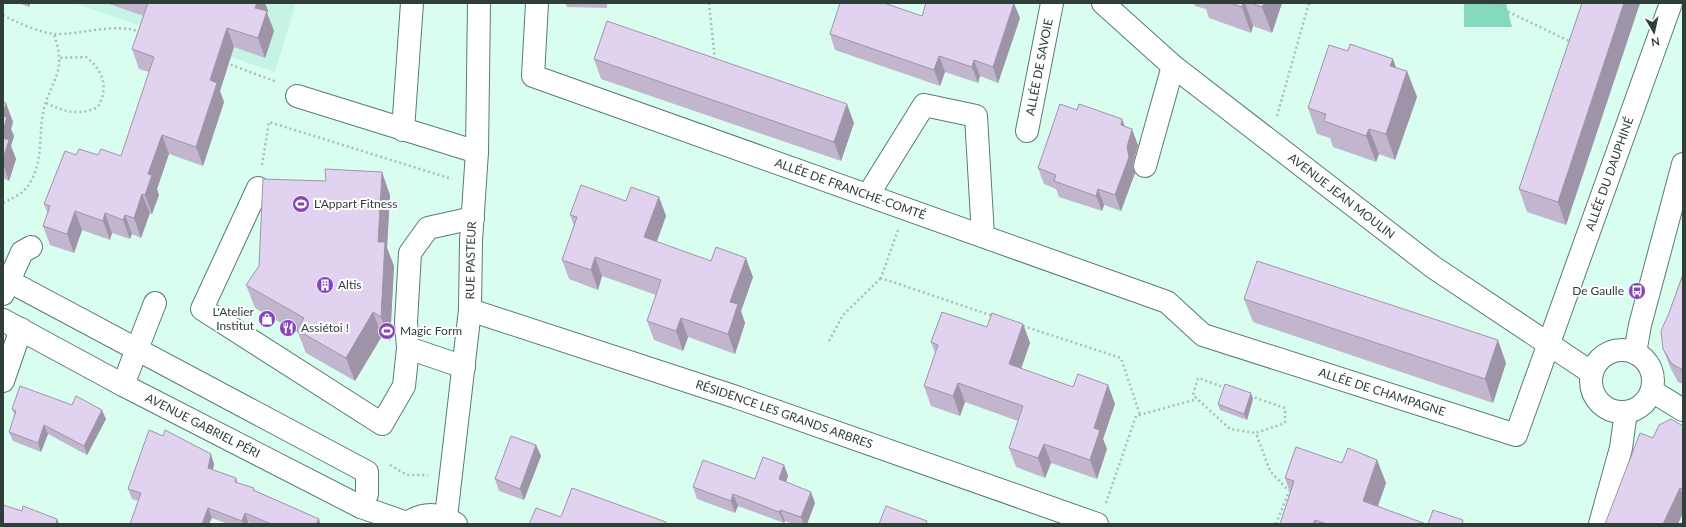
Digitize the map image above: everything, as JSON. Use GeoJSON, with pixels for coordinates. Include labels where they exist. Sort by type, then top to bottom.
{"type":"FeatureCollection","features":[{"type":"Feature","properties":{"kind":"street"},"geometry":{"type":"LineString","coordinates":[[403,130],[412,3]]}},
{"type":"Feature","properties":{"kind":"street","name":"RUE PASTEUR"},"geometry":{"type":"LineString","coordinates":[[451,521],[470,310],[473,218],[478,152],[480,3]]}},
{"type":"Feature","properties":{"kind":"street","name":"ALLÉE DE FRANCHE-COMTÉ"},"geometry":{"type":"LineString","coordinates":[[537,3],[533,76],[1167,302]]}},
{"type":"Feature","properties":{"kind":"street","name":"ALLÉE DE SAVOIE"},"geometry":{"type":"LineString","coordinates":[[1027,131],[1052,3]]}},
{"type":"Feature","properties":{"kind":"street","name":"ALLÉE DU DAUPHINÉ"},"geometry":{"type":"LineString","coordinates":[[1549,345],[1671,3]]}},
{"type":"Feature","properties":{"kind":"street","name":"AVENUE JEAN MOULIN"},"geometry":{"type":"LineString","coordinates":[[1108,4],[1172,66],[1434,267],[1592,373]]}},
{"type":"Feature","properties":{"kind":"street"},"geometry":{"type":"LineString","coordinates":[[1145,166],[1172,66]]}},
{"type":"Feature","properties":{"kind":"street"},"geometry":{"type":"LineString","coordinates":[[297,96],[478,152]]}},
{"type":"Feature","properties":{"kind":"street"},"geometry":{"type":"LineString","coordinates":[[868,196],[924,105],[976,116],[983,236]]}},
{"type":"Feature","properties":{"kind":"street"},"geometry":{"type":"LineString","coordinates":[[1635,353],[1640,325],[1683,164]]}},
{"type":"Feature","properties":{"kind":"street"},"geometry":{"type":"LineString","coordinates":[[258,188],[202,309],[382,424],[404,386],[408,348],[406,322],[410,253],[428,228],[473,218]]}},
{"type":"Feature","properties":{"kind":"street"},"geometry":{"type":"LineString","coordinates":[[31,247],[22,252],[5,284],[137,350],[367,472],[367,494],[361,507]]}},
{"type":"Feature","properties":{"kind":"street","name":"ALLÉE DE CHAMPAGNE"},"geometry":{"type":"LineString","coordinates":[[1167,302],[1203,335],[1516,435],[1549,345]]}},
{"type":"Feature","properties":{"kind":"street"},"geometry":{"type":"LineString","coordinates":[[123,385],[155,303]]}},
{"type":"Feature","properties":{"kind":"street","name":"RÉSIDENCE LES GRANDS ARBRES"},"geometry":{"type":"LineString","coordinates":[[470,310],[1101,517]]}},
{"type":"Feature","properties":{"kind":"street"},"geometry":{"type":"LineString","coordinates":[[3,381],[12,324]]}},
{"type":"Feature","properties":{"kind":"street","name":"AVENUE GABRIEL PÉRI"},"geometry":{"type":"LineString","coordinates":[[12,324],[123,385],[361,507],[407,524]]}},
{"type":"Feature","properties":{"kind":"street"},"geometry":{"type":"LineString","coordinates":[[408,348],[464,367]]}},
{"type":"Feature","properties":{"kind":"street"},"geometry":{"type":"LineString","coordinates":[[1622,350],[1635,353],[1644,359],[1650,368],[1653,379],[1652,390],[1646,400],[1637,408],[1626,412],[1613,411],[1603,406],[1595,396],[1591,385],[1592,373],[1598,361],[1608,353],[1622,350]]}},
{"type":"Feature","properties":{"kind":"street"},"geometry":{"type":"LineString","coordinates":[[1652,390],[1683,410]]}},
{"type":"Feature","properties":{"kind":"street"},"geometry":{"type":"LineString","coordinates":[[1600,524],[1621,448],[1626,412]]}},
{"type":"Feature","properties":{"kind":"street"},"geometry":{"type":"LineString","coordinates":[[407,524],[416,518],[436,514],[451,521]]}},
{"type":"Feature","properties":{"kind":"path"},"geometry":{"type":"LineString","coordinates":[[710,3],[716,62]]}},
{"type":"Feature","properties":{"kind":"path"},"geometry":{"type":"LineString","coordinates":[[1270,141],[1309,3]]}},
{"type":"Feature","properties":{"kind":"path"},"geometry":{"type":"LineString","coordinates":[[1490,3],[1576,44]]}},
{"type":"Feature","properties":{"kind":"path"},"geometry":{"type":"LineString","coordinates":[[3,15],[12,21],[54,34],[84,30],[131,28],[146,34]]}},
{"type":"Feature","properties":{"kind":"path"},"geometry":{"type":"LineString","coordinates":[[3,203],[22,194],[32,180],[41,146],[41,130],[46,103],[59,65],[54,34]]}},
{"type":"Feature","properties":{"kind":"path"},"geometry":{"type":"LineString","coordinates":[[46,103],[60,110],[80,113],[98,107],[104,96],[103,80],[96,65],[86,57],[58,58]]}},
{"type":"Feature","properties":{"kind":"path"},"geometry":{"type":"LineString","coordinates":[[219,61],[278,82]]}},
{"type":"Feature","properties":{"kind":"path"},"geometry":{"type":"LineString","coordinates":[[258,188],[269,122],[475,186]]}},
{"type":"Feature","properties":{"kind":"path"},"geometry":{"type":"LineString","coordinates":[[828,341],[843,315],[881,278],[905,208]]}},
{"type":"Feature","properties":{"kind":"path"},"geometry":{"type":"LineString","coordinates":[[881,278],[994,316]]}},
{"type":"Feature","properties":{"kind":"path"},"geometry":{"type":"LineString","coordinates":[[1016,323],[1121,358],[1140,415]]}},
{"type":"Feature","properties":{"kind":"path"},"geometry":{"type":"LineString","coordinates":[[1227,388],[1198,378],[1193,395],[1230,429],[1256,433],[1285,423],[1285,408],[1248,395]]}},
{"type":"Feature","properties":{"kind":"path"},"geometry":{"type":"LineString","coordinates":[[1101,517],[1136,416],[1197,399]]}},
{"type":"Feature","properties":{"kind":"path"},"geometry":{"type":"LineString","coordinates":[[1256,433],[1270,471],[1289,491]]}},
{"type":"Feature","properties":{"kind":"path"},"geometry":{"type":"LineString","coordinates":[[1276,524],[1291,484]]}},
{"type":"Feature","properties":{"kind":"shaded area"},"geometry":{"type":"Polygon","coordinates":[[[74,3],[296,3],[275,72],[74,3]]]}},
{"type":"Feature","properties":{"kind":"green space"},"geometry":{"type":"Polygon","coordinates":[[[1464,3],[1506,3],[1512,27],[1464,27],[1464,3]]]}},
{"type":"Feature","properties":{"kind":"building"},"geometry":{"type":"Polygon","coordinates":[[[148,3],[257,3],[255,8],[267,11],[258,38],[227,28],[210,80],[217,83],[196,147],[162,135],[148,174],[152,175],[145,195],[142,194],[134,218],[125,215],[123,220],[105,213],[103,221],[75,211],[67,234],[43,226],[50,206],[44,204],[65,151],[76,155],[79,149],[98,155],[101,149],[121,156],[154,57],[132,49],[148,3]]]}},
{"type":"Feature","properties":{"kind":"building"},"geometry":{"type":"Polygon","coordinates":[[[840,3],[884,3],[922,16],[926,3],[1014,3],[993,67],[974,60],[972,67],[939,56],[934,70],[830,34],[840,3]]]}},
{"type":"Feature","properties":{"kind":"building"},"geometry":{"type":"Polygon","coordinates":[[[1230,3],[1243,3],[1242,7],[1230,3]]]}},
{"type":"Feature","properties":{"kind":"building"},"geometry":{"type":"Polygon","coordinates":[[[1251,3],[1264,3],[1262,7],[1251,3]]]}},
{"type":"Feature","properties":{"kind":"building"},"geometry":{"type":"Polygon","coordinates":[[[1582,3],[1624,3],[1558,202],[1519,189],[1582,3]]]}},
{"type":"Feature","properties":{"kind":"building"},"geometry":{"type":"Polygon","coordinates":[[[607,21],[847,104],[834,142],[594,59],[607,21]]]}},
{"type":"Feature","properties":{"kind":"building"},"geometry":{"type":"Polygon","coordinates":[[[1350,44],[1393,59],[1390,66],[1407,71],[1386,134],[1369,129],[1366,136],[1324,121],[1326,114],[1308,108],[1329,45],[1348,51],[1350,44]]]}},
{"type":"Feature","properties":{"kind":"building"},"geometry":{"type":"Polygon","coordinates":[[[3,102],[6,103],[3,115],[3,102]]]}},
{"type":"Feature","properties":{"kind":"building"},"geometry":{"type":"Polygon","coordinates":[[[1060,104],[1077,110],[1079,104],[1122,119],[1121,125],[1132,129],[1127,147],[1129,157],[1115,195],[1098,189],[1096,196],[1054,181],[1056,175],[1038,168],[1060,104]]]}},
{"type":"Feature","properties":{"kind":"building"},"geometry":{"type":"Polygon","coordinates":[[[3,116],[7,117],[3,131],[3,116]]]}},
{"type":"Feature","properties":{"kind":"building"},"geometry":{"type":"Polygon","coordinates":[[[3,138],[9,140],[3,159],[3,138]]]}},
{"type":"Feature","properties":{"kind":"building","name":"Altis"},"geometry":{"type":"Polygon","coordinates":[[[325,169],[382,172],[378,242],[385,242],[381,317],[373,312],[346,358],[297,330],[304,318],[246,285],[259,266],[263,179],[326,181],[325,169]]]}},
{"type":"Feature","properties":{"kind":"building"},"geometry":{"type":"Polygon","coordinates":[[[581,185],[626,201],[631,187],[659,197],[644,237],[711,261],[716,247],[746,258],[730,302],[738,304],[728,334],[681,318],[676,331],[647,321],[661,280],[595,257],[591,270],[562,260],[577,217],[570,215],[581,185]]]}},
{"type":"Feature","properties":{"kind":"building"},"geometry":{"type":"Polygon","coordinates":[[[1257,261],[1498,340],[1485,379],[1244,299],[1257,261]]]}},
{"type":"Feature","properties":{"kind":"building"},"geometry":{"type":"Polygon","coordinates":[[[1683,274],[1683,370],[1672,364],[1663,349],[1661,331],[1683,274]]]}},
{"type":"Feature","properties":{"kind":"building"},"geometry":{"type":"Polygon","coordinates":[[[942,312],[987,327],[992,313],[1023,324],[1009,364],[1073,387],[1078,374],[1108,385],[1094,428],[1100,430],[1090,460],[1044,444],[1038,458],[1009,448],[1023,406],[958,383],[953,396],[924,386],[938,345],[931,342],[942,312]]]}},
{"type":"Feature","properties":{"kind":"building"},"geometry":{"type":"Polygon","coordinates":[[[1225,384],[1251,393],[1244,414],[1218,404],[1225,384]]]}},
{"type":"Feature","properties":{"kind":"building"},"geometry":{"type":"Polygon","coordinates":[[[20,386],[72,405],[76,396],[102,410],[84,446],[44,425],[38,443],[9,432],[16,411],[12,409],[20,386]]]}},
{"type":"Feature","properties":{"kind":"building"},"geometry":{"type":"Polygon","coordinates":[[[1671,419],[1683,426],[1683,489],[1680,488],[1663,524],[1605,524],[1640,433],[1653,438],[1659,425],[1671,419]]]}},
{"type":"Feature","properties":{"kind":"building"},"geometry":{"type":"Polygon","coordinates":[[[149,430],[163,436],[165,430],[211,454],[208,468],[236,478],[235,482],[254,488],[253,490],[319,519],[316,524],[271,524],[245,513],[242,521],[208,508],[202,524],[130,524],[141,493],[128,489],[149,430]]]}},
{"type":"Feature","properties":{"kind":"building"},"geometry":{"type":"Polygon","coordinates":[[[511,436],[536,445],[520,489],[495,479],[511,436]]]}},
{"type":"Feature","properties":{"kind":"building"},"geometry":{"type":"Polygon","coordinates":[[[1296,447],[1342,463],[1348,448],[1377,460],[1363,501],[1426,524],[1327,524],[1315,520],[1313,524],[1280,524],[1294,481],[1285,478],[1296,447]]]}},
{"type":"Feature","properties":{"kind":"building"},"geometry":{"type":"Polygon","coordinates":[[[763,457],[784,465],[779,479],[811,492],[801,517],[780,510],[779,512],[733,494],[731,501],[693,487],[703,460],[755,479],[763,457]]]}},
{"type":"Feature","properties":{"kind":"building"},"geometry":{"type":"Polygon","coordinates":[[[572,488],[666,522],[665,524],[529,524],[536,508],[561,517],[572,488]]]}},
{"type":"Feature","properties":{"kind":"building"},"geometry":{"type":"Polygon","coordinates":[[[3,505],[22,511],[23,506],[57,519],[56,524],[3,524],[3,505]]]}},
{"type":"Feature","properties":{"kind":"building"},"geometry":{"type":"Polygon","coordinates":[[[886,506],[927,521],[926,524],[879,524],[886,506]]]}},
{"type":"Feature","properties":{"kind":"building"},"geometry":{"type":"Polygon","coordinates":[[[1433,510],[1463,520],[1462,524],[1428,524],[1433,510]]]}},
{"type":"Feature","properties":{"kind":"place","name":"L'Appart Fitness"},"geometry":{"type":"Point","coordinates":[301,204]}},
{"type":"Feature","properties":{"kind":"place","name":"Altis"},"geometry":{"type":"Point","coordinates":[325,285]}},
{"type":"Feature","properties":{"kind":"place","name":"De Gaulle"},"geometry":{"type":"Point","coordinates":[1637,291]}},
{"type":"Feature","properties":{"kind":"place","name":"L'Atelier Institut"},"geometry":{"type":"Point","coordinates":[267,319]}},
{"type":"Feature","properties":{"kind":"place","name":"Assiétoi !"},"geometry":{"type":"Point","coordinates":[288,328]}},
{"type":"Feature","properties":{"kind":"place","name":"Magic Form"},"geometry":{"type":"Point","coordinates":[387,331]}}]}
